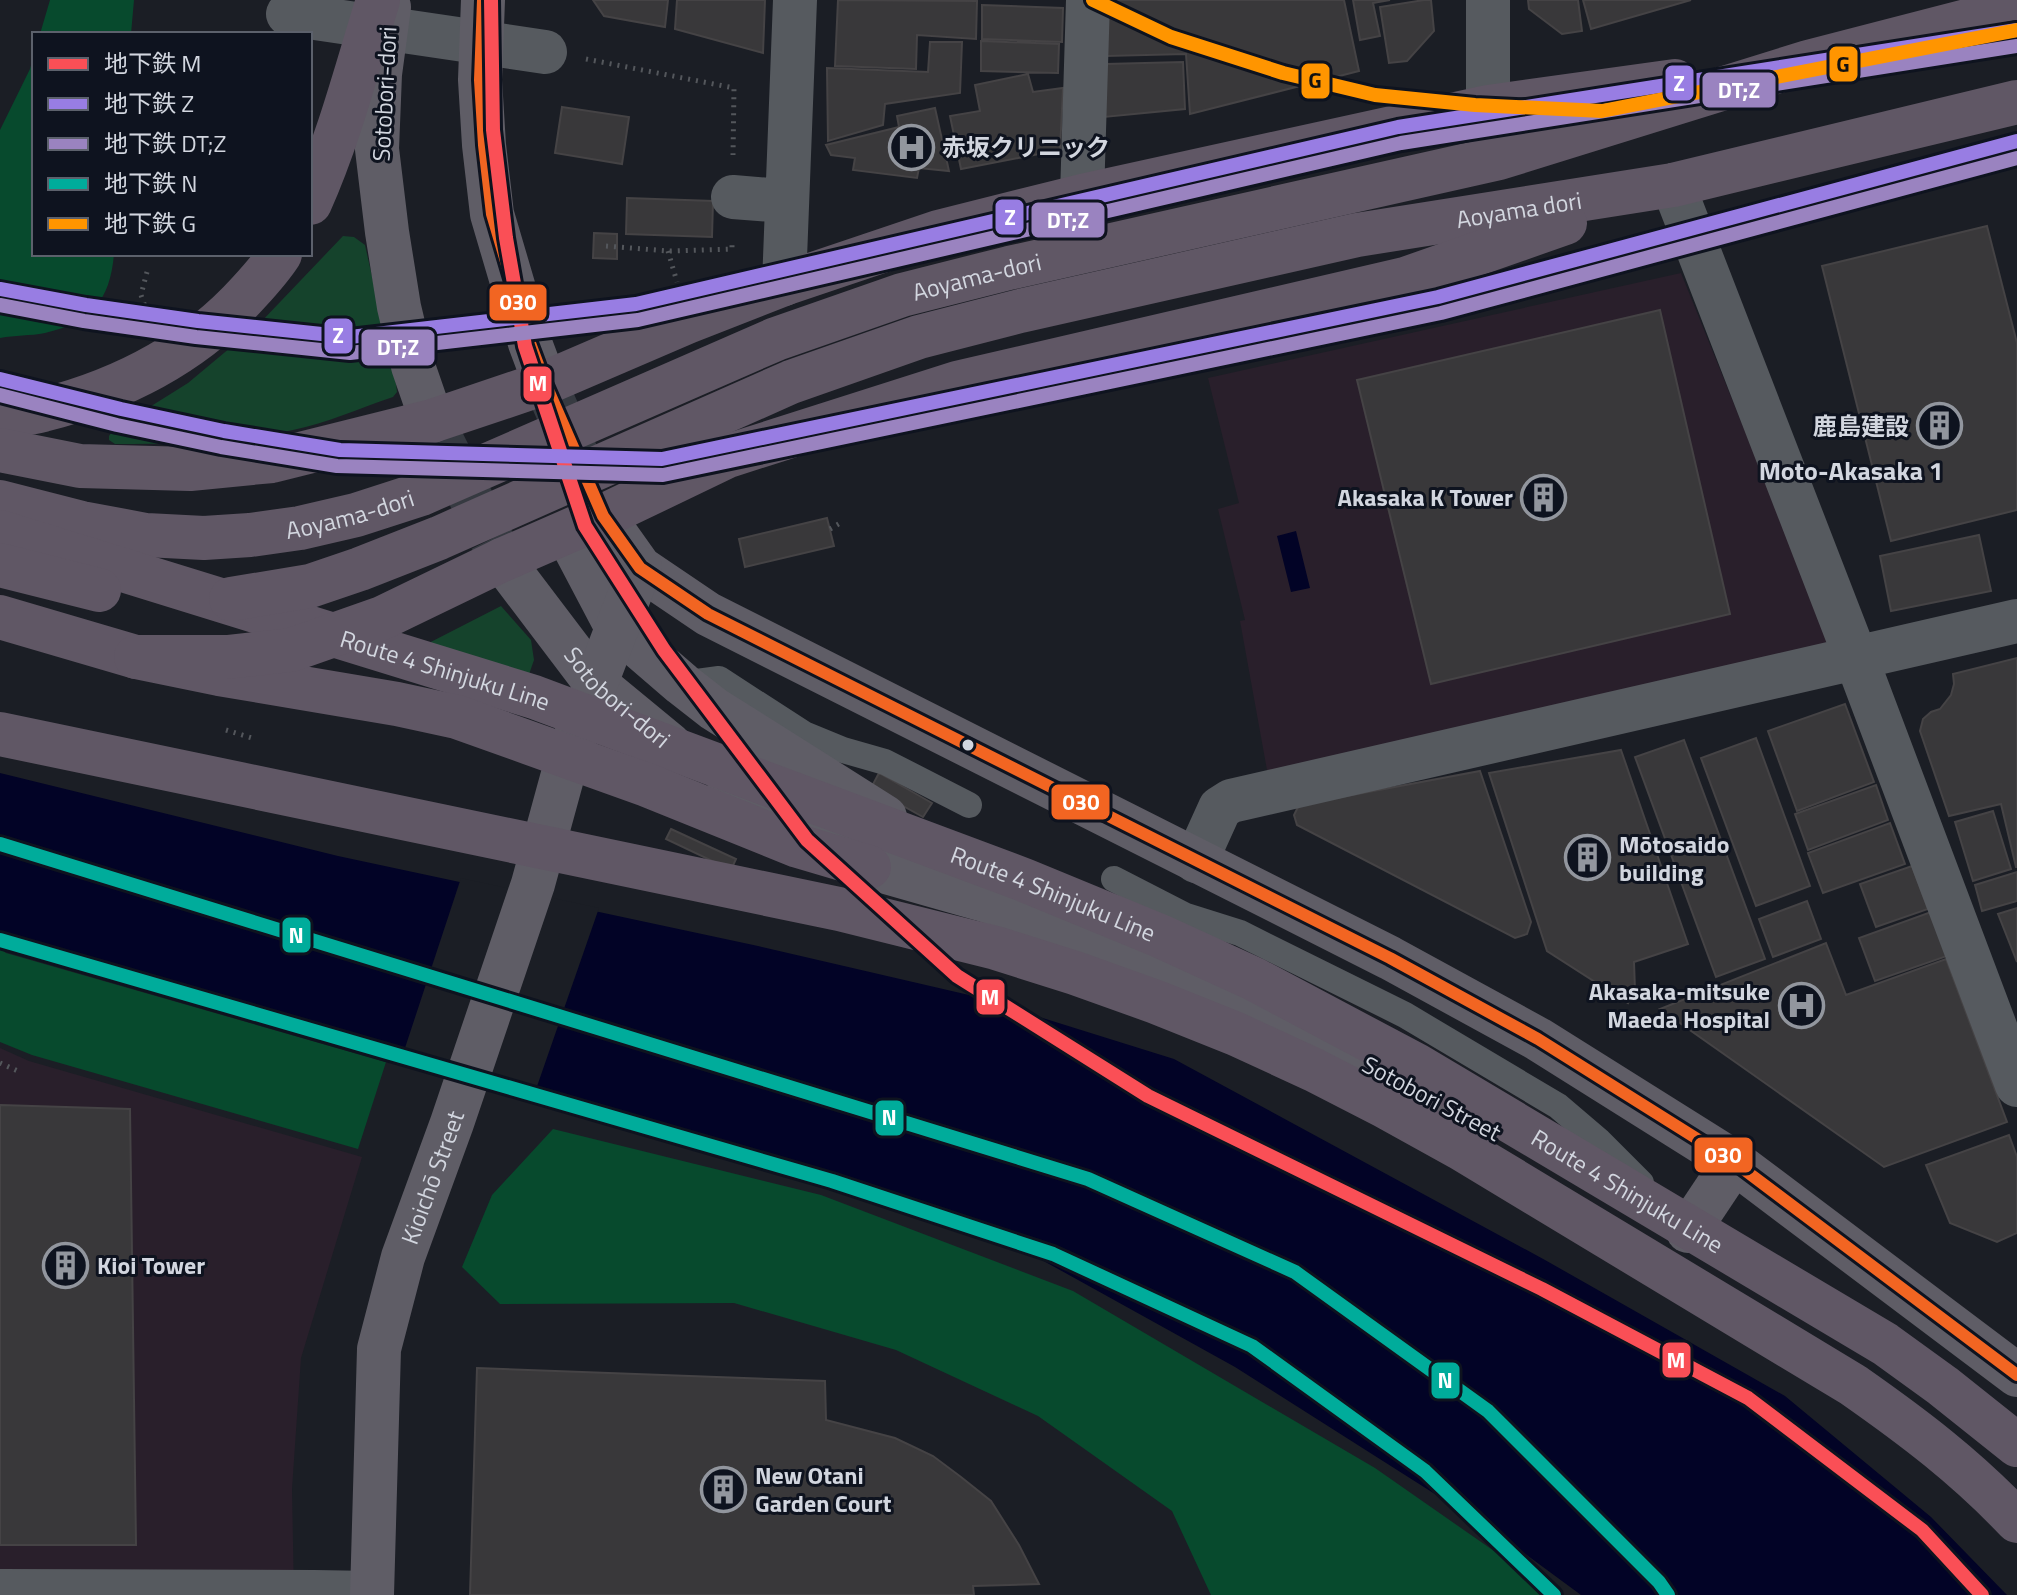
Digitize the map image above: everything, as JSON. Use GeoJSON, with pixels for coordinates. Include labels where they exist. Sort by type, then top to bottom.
{"type":"FeatureCollection","features":[{"type":"Feature","properties":{"kind":"highway"},"geometry":{"type":"LineString","coordinates":[[312,198],[343,115],[378,0]]}},
{"type":"Feature","properties":{"kind":"highway","name":"Aoyama-dori"},"geometry":{"type":"LineString","coordinates":[[0,502],[95,526],[146,535],[204,538],[300,528],[356,515],[421,494],[776,339],[902,295],[1499,158],[1808,62],[2017,8]]}},
{"type":"Feature","properties":{"kind":"highway"},"geometry":{"type":"LineString","coordinates":[[0,450],[80,466],[203,468],[272,461],[432,421],[545,383],[784,284],[938,232],[1082,196],[1488,107],[1808,62]]}},
{"type":"Feature","properties":{"kind":"highway","name":"Aoyama dori"},"geometry":{"type":"LineString","coordinates":[[1020,311],[1357,235],[1673,185],[2017,102]]}},
{"type":"Feature","properties":{"kind":"highway"},"geometry":{"type":"LineString","coordinates":[[136,657],[227,657],[291,650],[382,618],[728,456],[957,383],[1405,279],[1673,185]]}},
{"type":"Feature","properties":{"kind":"highway"},"geometry":{"type":"LineString","coordinates":[[0,416],[40,411],[113,388],[180,353],[229,314],[279,256]]}},
{"type":"Feature","properties":{"kind":"highway","name":"Aoyama-dori"},"geometry":{"type":"LineString","coordinates":[[0,565],[91,589],[157,599],[214,601],[310,586],[439,538],[791,382],[919,337],[1020,311]]}},
{"type":"Feature","properties":{"kind":"highway","name":"Route 4 Shinjuku Line"},"geometry":{"type":"LineString","coordinates":[[0,532],[534,697],[1024,880],[1160,936],[1338,1022],[1479,1102],[1885,1344],[2017,1445]]}},
{"type":"Feature","properties":{"kind":"highway"},"geometry":{"type":"LineString","coordinates":[[0,617],[136,657],[457,717],[647,785],[798,846],[869,867]]}},
{"type":"Feature","properties":{"kind":"highway","name":"Route 4 Shinjuku Line"},"geometry":{"type":"LineString","coordinates":[[0,734],[839,909],[996,948],[1156,1002],[1314,1070],[1514,1180],[1853,1385],[1914,1427],[1970,1473],[2017,1521]]}},
{"type":"Feature","properties":{"kind":"main road","name":"Sotobori-dori"},"geometry":{"type":"LineString","coordinates":[[390,0],[380,74],[377,149],[399,307],[413,366],[432,421]]}},
{"type":"Feature","properties":{"kind":"main road"},"geometry":{"type":"LineString","coordinates":[[483,0],[480,80],[492,214],[545,383]]}},
{"type":"Feature","properties":{"kind":"main road"},"geometry":{"type":"LineString","coordinates":[[585,524],[640,568],[708,614],[1390,958],[1538,1039],[1734,1162],[2017,1375]]}},
{"type":"Feature","properties":{"kind":"main road"},"geometry":{"type":"LineString","coordinates":[[585,524],[617,628],[714,709],[885,818],[981,899]]}},
{"type":"Feature","properties":{"kind":"main road","name":"Sotobori-dori"},"geometry":{"type":"LineString","coordinates":[[502,560],[596,684],[663,741],[869,867],[981,899]]}},
{"type":"Feature","properties":{"kind":"main road","name":"Kioichō Street"},"geometry":{"type":"LineString","coordinates":[[372,1590],[379,1349],[403,1257],[533,884],[568,756],[640,568]]}},
{"type":"Feature","properties":{"kind":"main road","name":"Sotobori Street"},"geometry":{"type":"LineString","coordinates":[[981,899],[1116,945],[1229,992],[1688,1231],[1873,1342],[2017,1453]]}},
{"type":"Feature","properties":{"kind":"main road"},"geometry":{"type":"LineString","coordinates":[[1688,1231],[1734,1162]]}},
{"type":"Feature","properties":{"kind":"street"},"geometry":{"type":"LineString","coordinates":[[784,284],[795,0]]}},
{"type":"Feature","properties":{"kind":"street"},"geometry":{"type":"LineString","coordinates":[[1082,196],[1088,0]]}},
{"type":"Feature","properties":{"kind":"street"},"geometry":{"type":"LineString","coordinates":[[1488,0],[1488,107]]}},
{"type":"Feature","properties":{"kind":"street"},"geometry":{"type":"LineString","coordinates":[[288,14],[545,52]]}},
{"type":"Feature","properties":{"kind":"street"},"geometry":{"type":"LineString","coordinates":[[1673,185],[2017,1085]]}},
{"type":"Feature","properties":{"kind":"street"},"geometry":{"type":"LineString","coordinates":[[1196,861],[1220,808],[1231,801],[2017,621]]}},
{"type":"Feature","properties":{"kind":"lane"},"geometry":{"type":"LineString","coordinates":[[682,684],[719,679],[804,734],[885,762],[969,805]]}},
{"type":"Feature","properties":{"kind":"lane"},"geometry":{"type":"LineString","coordinates":[[1114,879],[1186,916],[1240,933],[1405,1015],[1558,1106],[1599,1141],[1688,1231]]}},
{"type":"Feature","properties":{"kind":"lane"},"geometry":{"type":"LineString","coordinates":[[0,1582],[61,1589],[372,1590]]}},
{"type":"Feature","properties":{"kind":"path"},"geometry":{"type":"LineString","coordinates":[[668,251],[679,291]]}},
{"type":"Feature","properties":{"kind":"path"},"geometry":{"type":"LineString","coordinates":[[147,272],[141,295],[153,331]]}},
{"type":"Feature","properties":{"kind":"path"},"geometry":{"type":"LineString","coordinates":[[830,529],[842,522]]}},
{"type":"Feature","properties":{"kind":"path"},"geometry":{"type":"LineString","coordinates":[[0,1063],[20,1072]]}},
{"type":"Feature","properties":{"kind":"shaded area"},"geometry":{"type":"Polygon","coordinates":[[[1681,273],[1833,649],[1269,781],[1240,621],[1245,620],[1218,509],[1239,503],[1208,378],[1681,273]]]}},
{"type":"Feature","properties":{"kind":"shaded area"},"geometry":{"type":"Polygon","coordinates":[[[0,1048],[29,1061],[362,1157],[301,1358],[292,1489],[294,1595],[0,1595],[0,1048]]]}},
{"type":"Feature","properties":{"kind":"green space"},"geometry":{"type":"Polygon","coordinates":[[[50,0],[134,0],[131,32],[41,32],[50,0]]]}},
{"type":"Feature","properties":{"kind":"green space"},"geometry":{"type":"Polygon","coordinates":[[[32,62],[32,256],[114,256],[103,297],[86,316],[45,333],[0,338],[0,130],[32,62]]]}},
{"type":"Feature","properties":{"kind":"green space"},"geometry":{"type":"Polygon","coordinates":[[[343,236],[354,237],[365,245],[396,384],[397,392],[393,397],[306,427],[249,438],[160,444],[115,444],[109,440],[113,430],[188,383],[260,323],[343,236]]]}},
{"type":"Feature","properties":{"kind":"green space"},"geometry":{"type":"Polygon","coordinates":[[[501,606],[531,640],[534,660],[517,709],[378,669],[501,606]]]}},
{"type":"Feature","properties":{"kind":"green space"},"geometry":{"type":"Polygon","coordinates":[[[0,948],[6,953],[386,1062],[358,1149],[32,1055],[0,1042],[0,948]]]}},
{"type":"Feature","properties":{"kind":"green space"},"geometry":{"type":"Polygon","coordinates":[[[553,1129],[821,1195],[1073,1291],[1375,1468],[1557,1595],[1211,1595],[1172,1511],[1038,1416],[896,1350],[734,1303],[500,1304],[462,1267],[492,1195],[553,1129]]]}},
{"type":"Feature","properties":{"kind":"water"},"geometry":{"type":"Polygon","coordinates":[[[1296,531],[1310,588],[1291,592],[1277,536],[1296,531]]]}},
{"type":"Feature","properties":{"kind":"water"},"geometry":{"type":"Polygon","coordinates":[[[0,773],[338,856],[758,946],[969,995],[1174,1059],[1545,1260],[1785,1396],[1931,1517],[2007,1595],[1581,1595],[1501,1536],[1235,1367],[986,1229],[547,1094],[11,941],[0,933],[0,773]]]}},
{"type":"Feature","properties":{"kind":"pier"},"geometry":{"type":"Polygon","coordinates":[[[461,878],[599,908],[534,1095],[402,1057],[461,878]]]}},
{"type":"Feature","properties":{"kind":"building"},"geometry":{"type":"Polygon","coordinates":[[[593,0],[668,0],[665,27],[604,16],[593,0]]]}},
{"type":"Feature","properties":{"kind":"building"},"geometry":{"type":"Polygon","coordinates":[[[677,0],[765,0],[763,53],[675,29],[677,0]]]}},
{"type":"Feature","properties":{"kind":"building"},"geometry":{"type":"Polygon","coordinates":[[[838,0],[977,1],[976,39],[917,35],[916,69],[835,66],[838,0]]]}},
{"type":"Feature","properties":{"kind":"building"},"geometry":{"type":"Polygon","coordinates":[[[1106,0],[1344,0],[1359,71],[1190,114],[1186,54],[1106,56],[1106,0]]]}},
{"type":"Feature","properties":{"kind":"building"},"geometry":{"type":"Polygon","coordinates":[[[1353,0],[1390,0],[1373,3],[1380,36],[1360,40],[1353,0]]]}},
{"type":"Feature","properties":{"kind":"building"},"geometry":{"type":"Polygon","coordinates":[[[1431,0],[1434,31],[1407,61],[1389,63],[1380,7],[1431,0]]]}},
{"type":"Feature","properties":{"kind":"building"},"geometry":{"type":"Polygon","coordinates":[[[1528,0],[1578,0],[1582,31],[1562,34],[1529,9],[1528,0]]]}},
{"type":"Feature","properties":{"kind":"building"},"geometry":{"type":"Polygon","coordinates":[[[1583,0],[1691,0],[1591,29],[1583,0]]]}},
{"type":"Feature","properties":{"kind":"building"},"geometry":{"type":"Polygon","coordinates":[[[982,5],[1063,8],[1062,42],[982,39],[982,5]]]}},
{"type":"Feature","properties":{"kind":"building"},"geometry":{"type":"Polygon","coordinates":[[[981,41],[1059,44],[1058,73],[981,71],[981,41]]]}},
{"type":"Feature","properties":{"kind":"building"},"geometry":{"type":"Polygon","coordinates":[[[930,42],[962,42],[960,93],[885,104],[883,125],[828,141],[827,68],[928,72],[930,42]]]}},
{"type":"Feature","properties":{"kind":"building"},"geometry":{"type":"Polygon","coordinates":[[[1183,62],[1185,109],[1104,117],[1106,64],[1183,62]]]}},
{"type":"Feature","properties":{"kind":"building"},"geometry":{"type":"Polygon","coordinates":[[[1028,74],[1033,92],[1063,88],[1060,150],[961,169],[950,116],[980,111],[975,85],[1028,74]]]}},
{"type":"Feature","properties":{"kind":"building"},"geometry":{"type":"Polygon","coordinates":[[[562,107],[629,117],[622,164],[555,153],[562,107]]]}},
{"type":"Feature","properties":{"kind":"building"},"geometry":{"type":"Polygon","coordinates":[[[935,108],[949,171],[919,168],[917,178],[853,170],[855,158],[831,155],[826,145],[899,127],[897,116],[935,108]]]}},
{"type":"Feature","properties":{"kind":"building"},"geometry":{"type":"Polygon","coordinates":[[[627,198],[713,201],[712,237],[626,234],[627,198]]]}},
{"type":"Feature","properties":{"kind":"building","name":"鹿島建設"},"geometry":{"type":"Polygon","coordinates":[[[1987,226],[2017,343],[2017,510],[1891,541],[1822,266],[1987,226]]]}},
{"type":"Feature","properties":{"kind":"building"},"geometry":{"type":"Polygon","coordinates":[[[594,233],[617,234],[617,259],[593,258],[594,233]]]}},
{"type":"Feature","properties":{"kind":"building","name":"Akasaka K Tower"},"geometry":{"type":"Polygon","coordinates":[[[1660,310],[1730,614],[1431,684],[1357,380],[1660,310]]]}},
{"type":"Feature","properties":{"kind":"building"},"geometry":{"type":"Polygon","coordinates":[[[827,518],[834,546],[745,567],[739,539],[827,518]]]}},
{"type":"Feature","properties":{"kind":"building"},"geometry":{"type":"Polygon","coordinates":[[[1979,535],[1991,591],[1891,611],[1880,556],[1979,535]]]}},
{"type":"Feature","properties":{"kind":"building"},"geometry":{"type":"Polygon","coordinates":[[[2017,658],[2016,867],[2001,804],[1949,816],[1920,731],[1923,719],[1940,709],[1951,695],[1953,674],[2017,658]]]}},
{"type":"Feature","properties":{"kind":"building"},"geometry":{"type":"Polygon","coordinates":[[[1845,704],[1874,782],[1797,811],[1768,731],[1845,704]]]}},
{"type":"Feature","properties":{"kind":"building"},"geometry":{"type":"Polygon","coordinates":[[[1756,738],[1810,886],[1756,906],[1701,758],[1756,738]]]}},
{"type":"Feature","properties":{"kind":"building"},"geometry":{"type":"Polygon","coordinates":[[[1684,740],[1765,959],[1716,977],[1635,757],[1684,740]]]}},
{"type":"Feature","properties":{"kind":"building","name":"Mōtosaido building"},"geometry":{"type":"Polygon","coordinates":[[[1621,750],[1688,944],[1634,962],[1635,990],[1628,1003],[1547,951],[1489,773],[1621,750]]]}},
{"type":"Feature","properties":{"kind":"building"},"geometry":{"type":"Polygon","coordinates":[[[1480,771],[1531,922],[1527,934],[1515,938],[1297,825],[1294,815],[1299,805],[1480,771]]]}},
{"type":"Feature","properties":{"kind":"building"},"geometry":{"type":"Polygon","coordinates":[[[879,773],[932,803],[923,817],[871,788],[879,773]]]}},
{"type":"Feature","properties":{"kind":"building"},"geometry":{"type":"Polygon","coordinates":[[[1876,785],[1888,820],[1808,850],[1795,814],[1876,785]]]}},
{"type":"Feature","properties":{"kind":"building"},"geometry":{"type":"Polygon","coordinates":[[[1993,811],[2011,869],[1973,881],[1955,822],[1993,811]]]}},
{"type":"Feature","properties":{"kind":"building"},"geometry":{"type":"Polygon","coordinates":[[[1890,823],[1905,864],[1823,893],[1808,853],[1890,823]]]}},
{"type":"Feature","properties":{"kind":"building"},"geometry":{"type":"Polygon","coordinates":[[[671,829],[736,859],[731,870],[666,839],[671,829]]]}},
{"type":"Feature","properties":{"kind":"building"},"geometry":{"type":"Polygon","coordinates":[[[1912,866],[1928,909],[1876,927],[1860,884],[1912,866]]]}},
{"type":"Feature","properties":{"kind":"building"},"geometry":{"type":"Polygon","coordinates":[[[2017,872],[2017,901],[1982,911],[1975,885],[2017,872]]]}},
{"type":"Feature","properties":{"kind":"building"},"geometry":{"type":"Polygon","coordinates":[[[1807,901],[1821,939],[1773,957],[1759,919],[1807,901]]]}},
{"type":"Feature","properties":{"kind":"building"},"geometry":{"type":"Polygon","coordinates":[[[2017,908],[2017,962],[1998,914],[2017,908]]]}},
{"type":"Feature","properties":{"kind":"building"},"geometry":{"type":"Polygon","coordinates":[[[1931,912],[1947,956],[1875,981],[1859,938],[1931,912]]]}},
{"type":"Feature","properties":{"kind":"building"},"geometry":{"type":"Polygon","coordinates":[[[1826,943],[1846,995],[1946,959],[2007,1122],[1884,1167],[1660,1009],[1826,943]]]}},
{"type":"Feature","properties":{"kind":"building","name":"Kioi Tower"},"geometry":{"type":"Polygon","coordinates":[[[0,1105],[130,1109],[136,1545],[0,1545],[0,1105]]]}},
{"type":"Feature","properties":{"kind":"building"},"geometry":{"type":"Polygon","coordinates":[[[2009,1135],[2017,1157],[2017,1233],[1997,1242],[1950,1223],[1926,1165],[2009,1135]]]}},
{"type":"Feature","properties":{"kind":"building","name":"New Otani Garden Court"},"geometry":{"type":"Polygon","coordinates":[[[477,1368],[825,1381],[826,1420],[895,1438],[933,1456],[961,1477],[991,1501],[1039,1584],[973,1586],[974,1595],[470,1595],[477,1368]]]}},
{"type":"Feature","properties":{"kind":"tunnel"},"geometry":{"type":"LineString","coordinates":[[545,383],[601,509]]}},
{"type":"Feature","properties":{"kind":"tunnel"},"geometry":{"type":"LineString","coordinates":[[432,421],[502,560]]}},
{"type":"Feature","properties":{"kind":"metro line","name":"M"},"geometry":{"type":"LineString","coordinates":[[491,0],[493,130],[506,238],[525,346],[585,526],[664,650],[807,840],[957,976],[1148,1096],[1542,1289],[1748,1398],[1922,1530],[1982,1595]]}},
{"type":"Feature","properties":{"kind":"metro line","name":"G"},"geometry":{"type":"LineString","coordinates":[[1093,0],[1171,37],[1283,73],[1375,95],[1475,105],[1602,111],[2017,30]]}},
{"type":"Feature","properties":{"kind":"metro line","name":"Z"},"geometry":{"type":"LineString","coordinates":[[0,289],[198,321],[350,337],[636,304],[1398,127],[2017,30]]}},
{"type":"Feature","properties":{"kind":"metro line","name":"DT;Z"},"geometry":{"type":"LineString","coordinates":[[0,305],[196,337],[350,353],[638,320],[1401,143],[2017,46]]}},
{"type":"Feature","properties":{"kind":"metro line","name":"Z"},"geometry":{"type":"LineString","coordinates":[[0,379],[224,431],[340,450],[662,459],[1438,297],[2017,141]]}},
{"type":"Feature","properties":{"kind":"metro line","name":"DT;Z"},"geometry":{"type":"LineString","coordinates":[[0,395],[117,425],[221,447],[337,466],[663,475],[1441,313],[2017,158]]}},
{"type":"Feature","properties":{"kind":"metro line","name":"N"},"geometry":{"type":"LineString","coordinates":[[0,844],[1088,1179],[1295,1272],[1488,1411],[1659,1582],[1668,1595]]}},
{"type":"Feature","properties":{"kind":"metro line","name":"N"},"geometry":{"type":"LineString","coordinates":[[0,940],[832,1181],[1053,1254],[1252,1346],[1425,1471],[1554,1595]]}},
{"type":"Feature","properties":{"kind":"transit line","name":"030"},"geometry":{"type":"LineString","coordinates":[[483,0],[480,80],[492,214],[545,383],[603,516],[640,568],[708,614],[1390,958],[1538,1039],[1734,1162],[2017,1375]]}},
{"type":"Feature","properties":{"kind":"place","name":"赤坂クリニック"},"geometry":{"type":"Point","coordinates":[911,147]}},
{"type":"Feature","properties":{"kind":"place","name":"鹿島建設"},"geometry":{"type":"Point","coordinates":[1940,426]}},
{"type":"Feature","properties":{"kind":"place","name":"Akasaka K Tower"},"geometry":{"type":"Point","coordinates":[1544,497]}},
{"type":"Feature","properties":{"kind":"place","name":"Mōtosaido building"},"geometry":{"type":"Point","coordinates":[1588,858]}},
{"type":"Feature","properties":{"kind":"place","name":"Akasaka-mitsuke Maeda Hospital"},"geometry":{"type":"Point","coordinates":[1801,1005]}},
{"type":"Feature","properties":{"kind":"place","name":"Kioi Tower"},"geometry":{"type":"Point","coordinates":[66,1265]}},
{"type":"Feature","properties":{"kind":"place","name":"New Otani Garden Court"},"geometry":{"type":"Point","coordinates":[724,1489]}},
{"type":"Feature","properties":{"kind":"district","name":"Moto-Akasaka 1"},"geometry":{"type":"Point","coordinates":[1851,470]}}]}
